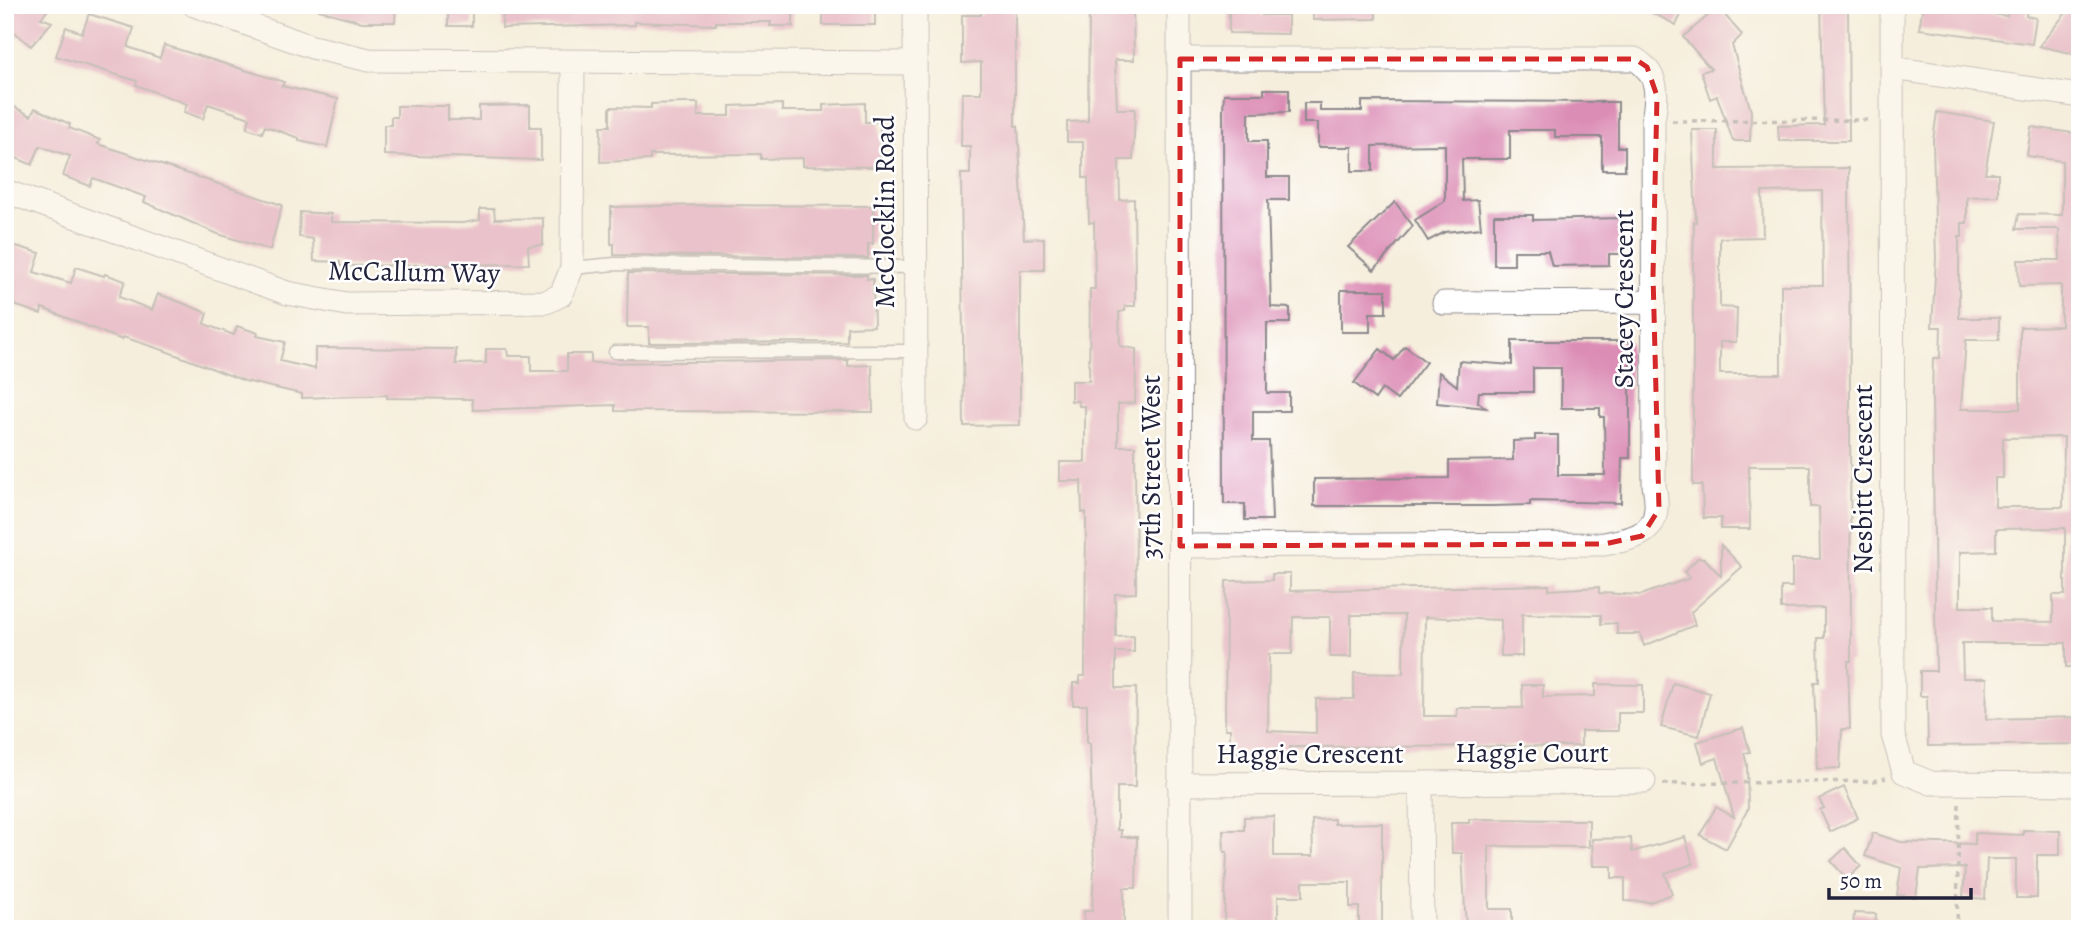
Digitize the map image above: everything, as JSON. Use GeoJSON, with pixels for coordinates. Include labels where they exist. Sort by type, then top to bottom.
{"type":"FeatureCollection","features":[{"type":"Feature","properties":{"kind":"street"},"geometry":{"type":"LineString","coordinates":[[194,5],[312,47],[369,60],[915,63]]}},
{"type":"Feature","properties":{"kind":"street","name":"McClocklin Road"},"geometry":{"type":"LineString","coordinates":[[915,5],[916,418]]}},
{"type":"Feature","properties":{"kind":"street","name":"37th Street West"},"geometry":{"type":"LineString","coordinates":[[1179,5],[1180,929]]}},
{"type":"Feature","properties":{"kind":"street","name":"Nesbitt Crescent"},"geometry":{"type":"LineString","coordinates":[[1892,5],[1893,735],[1898,758],[1904,772],[1931,783],[2080,784]]}},
{"type":"Feature","properties":{"kind":"street","name":"Stacey Crescent"},"geometry":{"type":"LineString","coordinates":[[1180,59],[1634,59],[1647,66],[1655,80],[1657,96],[1653,120],[1654,485],[1659,509],[1653,524],[1642,536],[1604,544],[1180,546]]}},
{"type":"Feature","properties":{"kind":"street","name":"McCallum Way"},"geometry":{"type":"LineString","coordinates":[[5,191],[287,293],[316,300],[347,304],[546,302],[561,295],[572,268],[573,62]]}},
{"type":"Feature","properties":{"kind":"street"},"geometry":{"type":"LineString","coordinates":[[1892,68],[2080,96]]}},
{"type":"Feature","properties":{"kind":"street"},"geometry":{"type":"LineString","coordinates":[[1444,303],[1654,302]]}},
{"type":"Feature","properties":{"kind":"street","name":"Haggie Court"},"geometry":{"type":"LineString","coordinates":[[1421,783],[1644,782]]}},
{"type":"Feature","properties":{"kind":"street","name":"Haggie Crescent"},"geometry":{"type":"LineString","coordinates":[[1179,784],[1421,783],[1422,929]]}},
{"type":"Feature","properties":{"kind":"lane"},"geometry":{"type":"LineString","coordinates":[[572,268],[615,264],[915,267]]}},
{"type":"Feature","properties":{"kind":"lane"},"geometry":{"type":"LineString","coordinates":[[615,352],[915,351]]}},
{"type":"Feature","properties":{"kind":"path"},"geometry":{"type":"LineString","coordinates":[[1672,121],[1893,120]]}},
{"type":"Feature","properties":{"kind":"path"},"geometry":{"type":"LineString","coordinates":[[1682,784],[1874,781]]}},
{"type":"Feature","properties":{"kind":"path"},"geometry":{"type":"LineString","coordinates":[[1957,929],[1959,803]]}},
{"type":"Feature","properties":{"kind":"highlighted area"},"geometry":{"type":"Polygon","coordinates":[[[1180,59],[1635,59],[1647,67],[1657,96],[1653,275],[1659,509],[1642,536],[1604,544],[1180,546],[1180,59]]]}},
{"type":"Feature","properties":{"kind":"building"},"geometry":{"type":"Polygon","coordinates":[[[19,5],[52,5],[41,18],[52,22],[31,46],[5,24],[19,5]]]}},
{"type":"Feature","properties":{"kind":"building"},"geometry":{"type":"Polygon","coordinates":[[[319,5],[396,5],[395,22],[362,22],[319,10],[319,5]]]}},
{"type":"Feature","properties":{"kind":"building"},"geometry":{"type":"Polygon","coordinates":[[[448,5],[472,5],[472,26],[448,26],[448,5]]]}},
{"type":"Feature","properties":{"kind":"building"},"geometry":{"type":"Polygon","coordinates":[[[503,5],[793,5],[793,26],[770,26],[771,22],[716,22],[716,25],[634,22],[635,25],[502,28],[503,5]]]}},
{"type":"Feature","properties":{"kind":"building"},"geometry":{"type":"Polygon","coordinates":[[[823,5],[875,5],[875,25],[823,25],[823,5]]]}},
{"type":"Feature","properties":{"kind":"building"},"geometry":{"type":"Polygon","coordinates":[[[1089,5],[1133,5],[1134,60],[1115,60],[1117,109],[1135,109],[1133,160],[1119,160],[1120,200],[1134,199],[1135,283],[1135,306],[1125,306],[1125,311],[1119,312],[1120,346],[1136,349],[1135,403],[1118,404],[1118,446],[1135,446],[1136,593],[1115,594],[1116,637],[1134,636],[1134,652],[1116,652],[1116,688],[1136,688],[1135,787],[1117,787],[1117,830],[1121,830],[1121,837],[1137,837],[1136,888],[1124,888],[1124,929],[1084,929],[1084,911],[1092,911],[1094,869],[1090,743],[1087,743],[1087,705],[1073,705],[1073,683],[1080,683],[1080,676],[1085,676],[1086,512],[1082,513],[1081,481],[1060,481],[1060,462],[1085,462],[1085,406],[1079,406],[1079,401],[1071,401],[1071,381],[1089,381],[1090,289],[1095,289],[1094,222],[1089,223],[1088,178],[1083,178],[1083,142],[1067,142],[1067,122],[1088,121],[1089,5]]]}},
{"type":"Feature","properties":{"kind":"building"},"geometry":{"type":"Polygon","coordinates":[[[1313,5],[1376,5],[1376,19],[1313,20],[1313,5]]]}},
{"type":"Feature","properties":{"kind":"building"},"geometry":{"type":"Polygon","coordinates":[[[1637,5],[1686,5],[1676,25],[1637,5]]]}},
{"type":"Feature","properties":{"kind":"building"},"geometry":{"type":"Polygon","coordinates":[[[1821,5],[1848,5],[1849,141],[1779,141],[1778,126],[1824,125],[1821,5]]]}},
{"type":"Feature","properties":{"kind":"building"},"geometry":{"type":"Polygon","coordinates":[[[1923,5],[2007,16],[2008,5],[2027,5],[2026,16],[2036,18],[2032,44],[1919,29],[1923,5]]]}},
{"type":"Feature","properties":{"kind":"building"},"geometry":{"type":"Polygon","coordinates":[[[981,6],[1015,6],[1015,126],[1018,126],[1024,239],[1044,238],[1044,270],[1020,270],[1020,425],[964,426],[961,174],[970,174],[970,146],[961,146],[962,93],[981,93],[981,62],[962,63],[962,15],[981,15],[981,6]]]}},
{"type":"Feature","properties":{"kind":"building"},"geometry":{"type":"Polygon","coordinates":[[[1718,7],[1742,35],[1732,45],[1751,111],[1750,141],[1733,141],[1717,96],[1710,99],[1701,72],[1711,69],[1683,37],[1718,7]]]}},
{"type":"Feature","properties":{"kind":"building"},"geometry":{"type":"Polygon","coordinates":[[[1229,9],[1262,9],[1262,15],[1288,15],[1288,34],[1229,33],[1229,9]]]}},
{"type":"Feature","properties":{"kind":"building"},"geometry":{"type":"Polygon","coordinates":[[[2069,9],[2080,11],[2080,55],[2039,46],[2069,9]]]}},
{"type":"Feature","properties":{"kind":"building"},"geometry":{"type":"Polygon","coordinates":[[[89,14],[134,28],[128,47],[160,58],[164,45],[284,82],[282,86],[338,99],[327,147],[299,141],[299,138],[265,126],[262,133],[247,128],[250,118],[208,104],[203,119],[184,112],[187,104],[136,85],[137,81],[56,56],[66,27],[82,33],[89,14]]]}},
{"type":"Feature","properties":{"kind":"building"},"geometry":{"type":"Polygon","coordinates":[[[1264,89],[1289,89],[1289,112],[1249,113],[1249,141],[1267,141],[1267,177],[1289,177],[1289,200],[1268,200],[1271,307],[1290,308],[1290,323],[1267,323],[1267,393],[1289,393],[1289,411],[1253,411],[1253,441],[1269,441],[1272,520],[1245,520],[1245,504],[1224,504],[1223,110],[1224,94],[1264,94],[1264,89]]]}},
{"type":"Feature","properties":{"kind":"building"},"geometry":{"type":"Polygon","coordinates":[[[1362,101],[1618,102],[1618,147],[1625,147],[1625,170],[1602,170],[1602,137],[1555,137],[1555,130],[1510,130],[1510,159],[1462,159],[1463,201],[1478,200],[1481,228],[1445,232],[1428,241],[1415,220],[1445,201],[1445,145],[1373,146],[1373,171],[1352,171],[1352,147],[1318,147],[1318,123],[1304,123],[1304,103],[1320,103],[1320,111],[1362,111],[1362,101]]]}},
{"type":"Feature","properties":{"kind":"building"},"geometry":{"type":"Polygon","coordinates":[[[5,102],[31,116],[35,108],[70,124],[69,128],[100,140],[98,144],[282,205],[270,250],[218,234],[144,202],[146,197],[93,178],[90,186],[63,176],[70,156],[40,146],[32,165],[5,153],[5,102]]]}},
{"type":"Feature","properties":{"kind":"building"},"geometry":{"type":"Polygon","coordinates":[[[698,103],[698,116],[730,116],[730,106],[782,104],[782,111],[823,111],[823,105],[865,103],[865,122],[880,122],[881,167],[803,166],[803,158],[761,159],[761,154],[650,155],[650,160],[600,162],[601,126],[610,126],[610,107],[651,108],[651,104],[698,103]]]}},
{"type":"Feature","properties":{"kind":"building"},"geometry":{"type":"Polygon","coordinates":[[[530,105],[530,127],[541,127],[541,160],[384,155],[384,125],[391,125],[391,117],[397,117],[397,106],[448,106],[448,120],[479,120],[479,106],[530,105]]]}},
{"type":"Feature","properties":{"kind":"building"},"geometry":{"type":"Polygon","coordinates":[[[1937,112],[1994,121],[1985,173],[1998,173],[1998,196],[1967,197],[1967,223],[1962,223],[1962,237],[1959,237],[1959,318],[1999,318],[1999,340],[1966,340],[1961,409],[2020,409],[2020,327],[2061,326],[2061,285],[2019,286],[2018,260],[2060,260],[2059,229],[2016,229],[2019,214],[2062,215],[2062,161],[2027,156],[2031,127],[2080,134],[2080,667],[2066,667],[2066,643],[1962,643],[1963,678],[1987,678],[1986,719],[2080,717],[2080,744],[1928,746],[1927,696],[1920,696],[1920,671],[1936,671],[1932,396],[1933,358],[1940,358],[1941,327],[1932,327],[1936,259],[1933,140],[1937,112]],[[2064,437],[2003,438],[2003,478],[1995,478],[1995,507],[2063,507],[2064,437]],[[2065,528],[1996,529],[1996,551],[1960,552],[1960,607],[1992,607],[1992,621],[2053,622],[2053,595],[2065,595],[2065,528]]]}},
{"type":"Feature","properties":{"kind":"building"},"geometry":{"type":"Polygon","coordinates":[[[1692,130],[1717,130],[1717,169],[1849,168],[1850,729],[1842,729],[1840,768],[1817,769],[1814,682],[1819,682],[1818,638],[1824,638],[1824,608],[1781,609],[1781,587],[1792,587],[1792,559],[1820,559],[1819,507],[1810,507],[1810,466],[1749,466],[1750,529],[1721,529],[1721,518],[1703,518],[1702,485],[1693,485],[1693,268],[1696,222],[1692,130]],[[1822,191],[1762,192],[1763,237],[1720,238],[1720,307],[1737,308],[1736,342],[1720,342],[1720,374],[1781,374],[1781,285],[1823,285],[1822,191]]]}},
{"type":"Feature","properties":{"kind":"building"},"geometry":{"type":"Polygon","coordinates":[[[1395,202],[1413,226],[1374,270],[1348,247],[1395,202]]]}},
{"type":"Feature","properties":{"kind":"building"},"geometry":{"type":"Polygon","coordinates":[[[873,206],[873,244],[868,244],[868,258],[614,255],[614,244],[611,244],[611,207],[873,206]]]}},
{"type":"Feature","properties":{"kind":"building"},"geometry":{"type":"Polygon","coordinates":[[[480,209],[494,209],[495,219],[543,218],[543,245],[528,246],[529,264],[340,266],[340,262],[314,261],[313,239],[299,237],[300,212],[331,214],[331,222],[463,223],[480,220],[480,209]]]}},
{"type":"Feature","properties":{"kind":"building"},"geometry":{"type":"Polygon","coordinates":[[[1494,215],[1533,215],[1533,220],[1622,218],[1622,254],[1609,254],[1609,265],[1552,266],[1548,251],[1514,251],[1514,265],[1494,265],[1494,215]]]}},
{"type":"Feature","properties":{"kind":"building"},"geometry":{"type":"Polygon","coordinates":[[[5,243],[40,253],[34,272],[71,283],[76,267],[104,276],[105,274],[125,281],[119,297],[152,310],[158,294],[180,302],[207,313],[204,324],[234,335],[237,326],[258,333],[257,336],[285,342],[280,361],[315,369],[315,348],[456,349],[456,364],[486,363],[486,349],[507,349],[508,356],[531,356],[531,371],[567,371],[567,354],[591,354],[591,363],[848,360],[848,366],[872,365],[873,412],[615,411],[615,405],[473,410],[472,399],[387,398],[387,395],[302,398],[302,394],[245,381],[163,350],[123,337],[122,340],[42,308],[41,314],[5,302],[5,243]]]}},
{"type":"Feature","properties":{"kind":"building"},"geometry":{"type":"Polygon","coordinates":[[[628,273],[867,275],[867,279],[873,279],[874,326],[847,327],[847,342],[649,343],[649,327],[627,327],[628,273]]]}},
{"type":"Feature","properties":{"kind":"building"},"geometry":{"type":"Polygon","coordinates":[[[1341,290],[1386,290],[1386,313],[1370,313],[1370,332],[1341,332],[1341,290]]]}},
{"type":"Feature","properties":{"kind":"building"},"geometry":{"type":"Polygon","coordinates":[[[1512,341],[1630,341],[1630,458],[1622,458],[1621,503],[1530,501],[1530,505],[1491,506],[1314,506],[1314,479],[1449,478],[1449,461],[1513,460],[1513,441],[1535,440],[1535,435],[1558,435],[1558,475],[1605,475],[1604,417],[1600,417],[1600,408],[1561,408],[1561,368],[1533,368],[1533,392],[1479,392],[1478,402],[1486,408],[1437,403],[1439,372],[1457,386],[1459,361],[1512,365],[1512,341]]]}},
{"type":"Feature","properties":{"kind":"building"},"geometry":{"type":"Polygon","coordinates":[[[1405,346],[1426,362],[1397,400],[1382,389],[1375,399],[1354,383],[1380,349],[1394,360],[1405,346]]]}},
{"type":"Feature","properties":{"kind":"building"},"geometry":{"type":"Polygon","coordinates":[[[1721,545],[1742,567],[1691,612],[1695,625],[1644,646],[1640,634],[1617,634],[1617,623],[1601,624],[1601,615],[1522,614],[1522,656],[1501,656],[1501,620],[1425,617],[1424,716],[1457,716],[1457,708],[1523,708],[1522,685],[1543,685],[1543,697],[1595,696],[1595,684],[1643,685],[1643,713],[1618,713],[1618,731],[1581,731],[1581,746],[1290,747],[1290,759],[1274,759],[1275,751],[1230,752],[1230,729],[1225,729],[1226,581],[1272,580],[1272,574],[1290,574],[1290,591],[1549,585],[1549,590],[1599,587],[1599,593],[1641,595],[1690,578],[1684,572],[1698,558],[1704,558],[1721,576],[1721,545]],[[1351,615],[1351,657],[1330,657],[1330,617],[1293,617],[1292,654],[1269,654],[1268,731],[1316,733],[1316,699],[1354,699],[1354,673],[1403,674],[1404,615],[1351,615]]]}},
{"type":"Feature","properties":{"kind":"building"},"geometry":{"type":"Polygon","coordinates":[[[1673,683],[1710,693],[1699,736],[1661,727],[1673,683]]]}},
{"type":"Feature","properties":{"kind":"building"},"geometry":{"type":"Polygon","coordinates":[[[1743,728],[1750,752],[1744,753],[1747,765],[1748,809],[1726,849],[1700,835],[1716,807],[1734,817],[1717,758],[1703,763],[1697,742],[1743,728]]]}},
{"type":"Feature","properties":{"kind":"building"},"geometry":{"type":"Polygon","coordinates":[[[1844,787],[1858,818],[1830,832],[1820,810],[1824,808],[1819,799],[1844,787]]]}},
{"type":"Feature","properties":{"kind":"building"},"geometry":{"type":"Polygon","coordinates":[[[1274,816],[1274,856],[1313,856],[1312,820],[1334,819],[1334,824],[1382,823],[1382,929],[1359,929],[1359,907],[1350,907],[1350,882],[1303,882],[1303,896],[1278,896],[1278,929],[1240,929],[1240,922],[1224,922],[1227,852],[1224,852],[1223,830],[1244,830],[1244,817],[1274,816]]]}},
{"type":"Feature","properties":{"kind":"building"},"geometry":{"type":"Polygon","coordinates":[[[1469,819],[1589,820],[1589,847],[1489,846],[1489,909],[1512,909],[1512,929],[1466,929],[1462,853],[1452,853],[1451,823],[1469,823],[1469,819]]]}},
{"type":"Feature","properties":{"kind":"building"},"geometry":{"type":"Polygon","coordinates":[[[2023,830],[2060,831],[2060,855],[2037,855],[2037,898],[2016,898],[2016,859],[1987,859],[1985,899],[1963,897],[1965,868],[1920,869],[1916,897],[1897,895],[1901,868],[1865,856],[1873,833],[1901,842],[1975,844],[1975,833],[2023,835],[2023,830]]]}},
{"type":"Feature","properties":{"kind":"building"},"geometry":{"type":"Polygon","coordinates":[[[1685,837],[1693,864],[1665,873],[1672,894],[1650,902],[1625,901],[1625,878],[1612,878],[1612,866],[1593,866],[1592,839],[1631,838],[1632,852],[1685,837]]]}},
{"type":"Feature","properties":{"kind":"building"},"geometry":{"type":"Polygon","coordinates":[[[1845,848],[1861,866],[1847,879],[1831,861],[1845,848]]]}},
{"type":"Feature","properties":{"kind":"building"},"geometry":{"type":"Polygon","coordinates":[[[1854,913],[1876,914],[1875,929],[1853,929],[1854,913]]]}}]}
